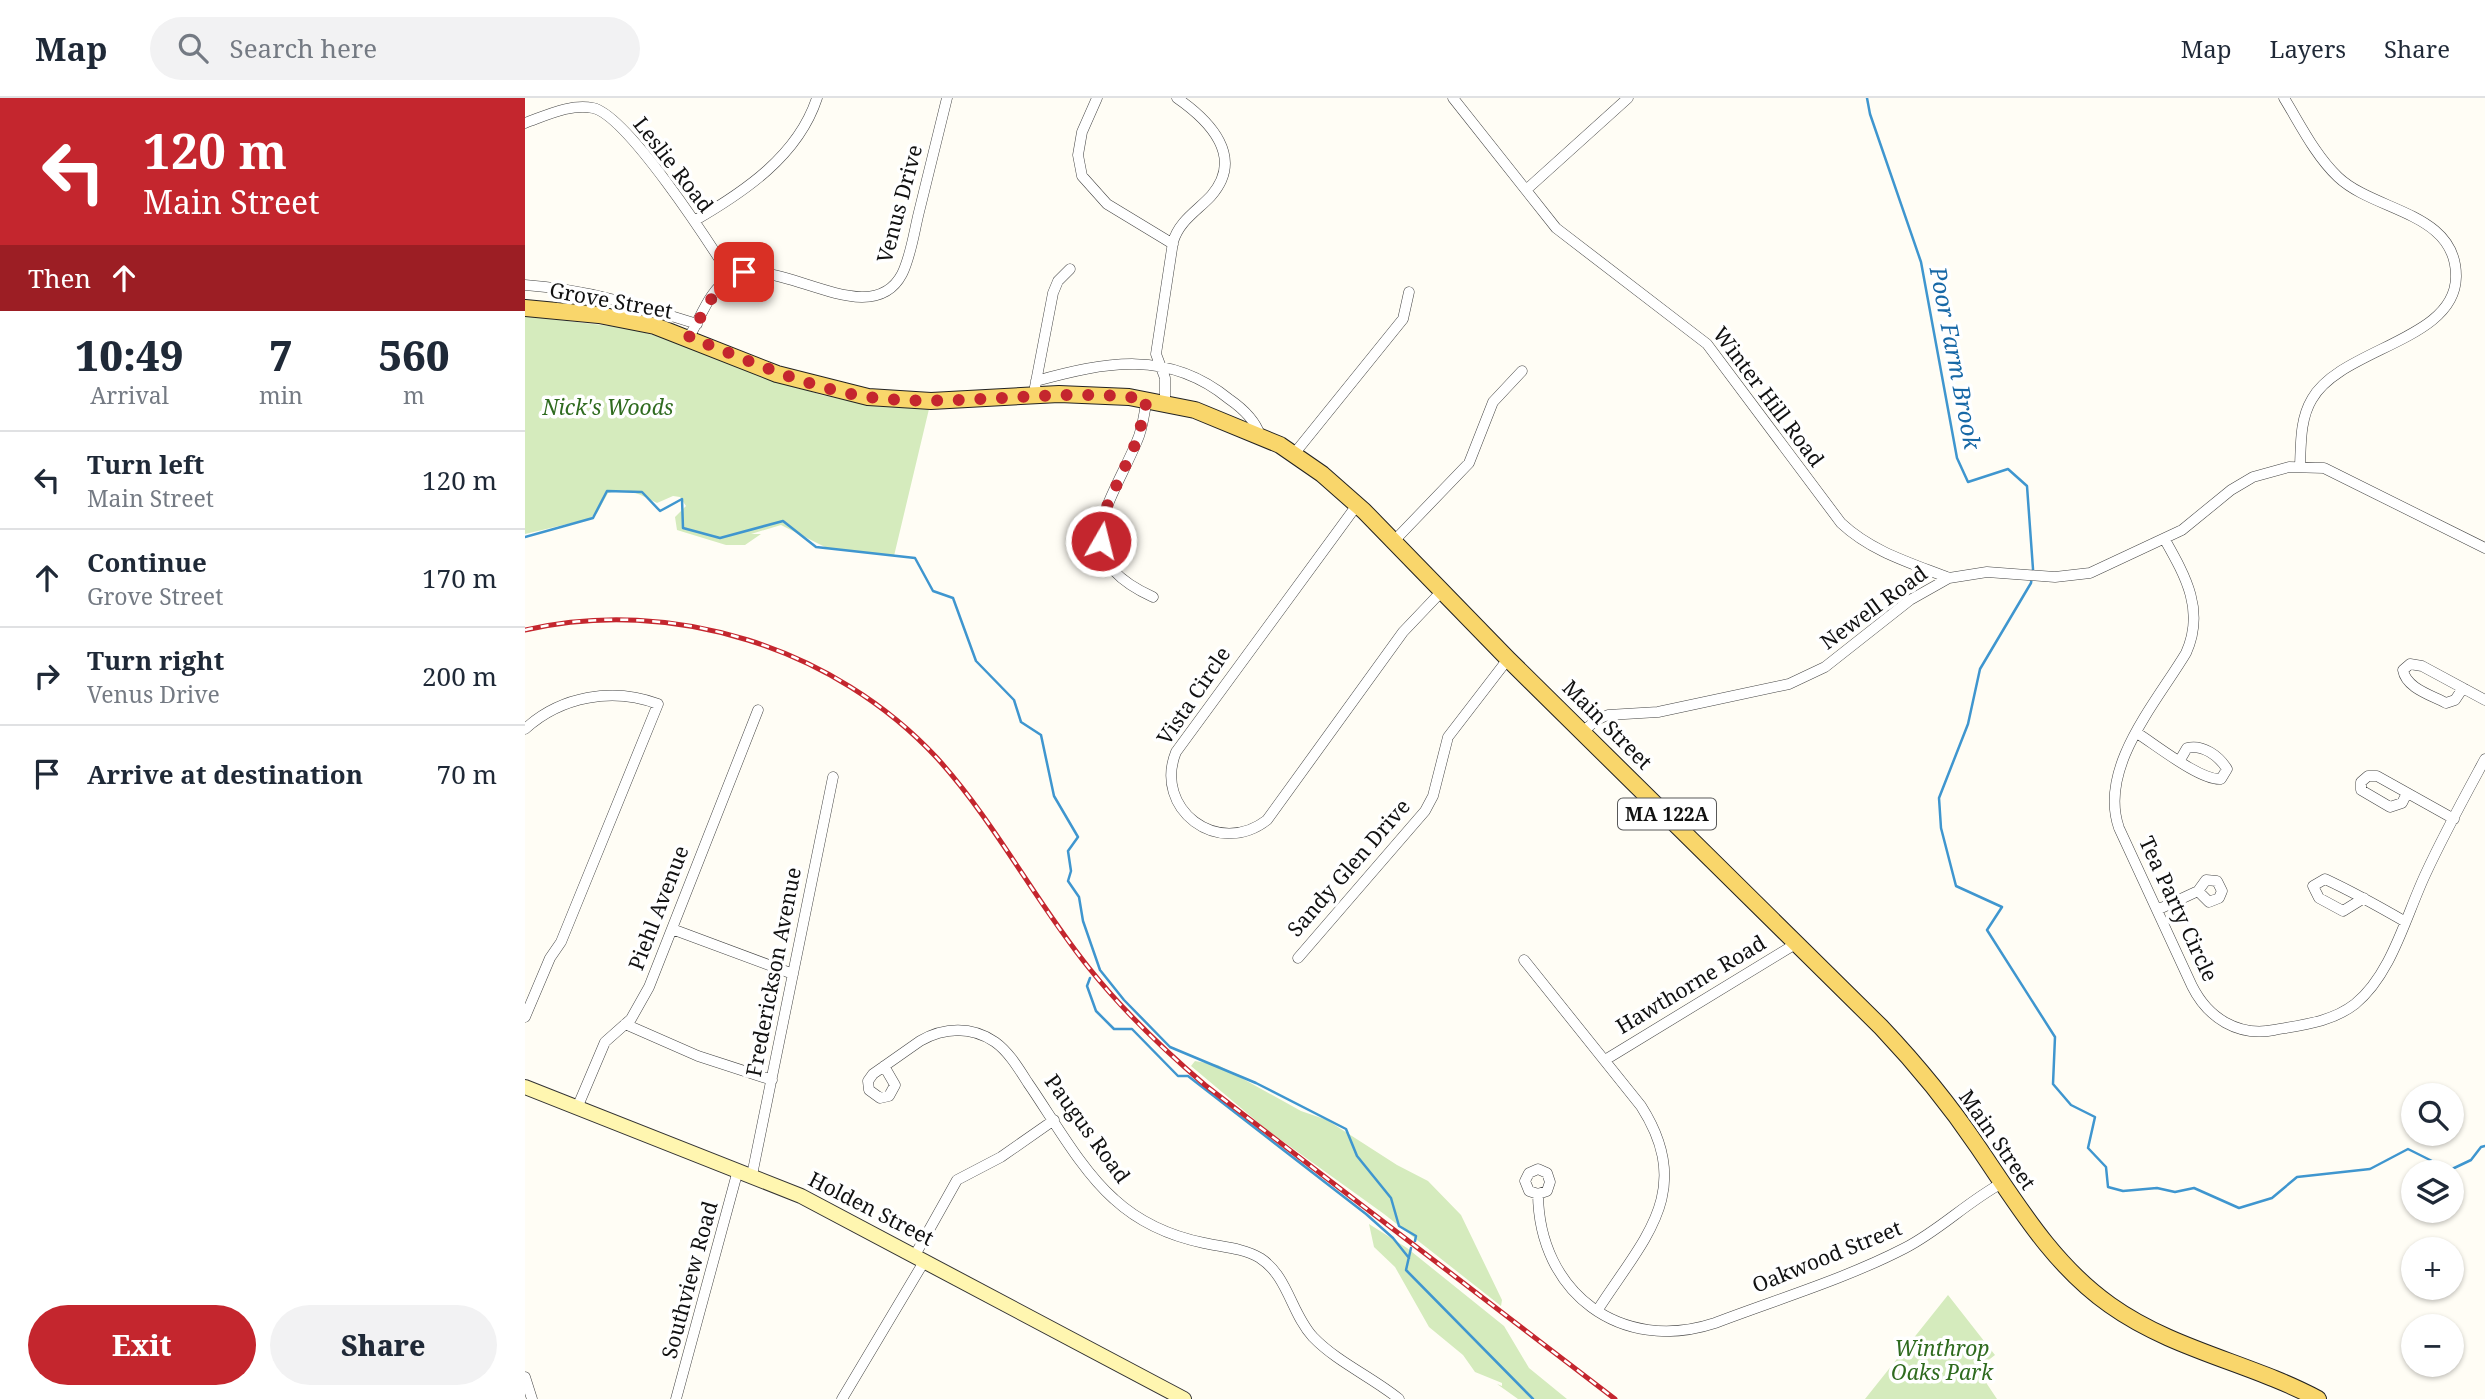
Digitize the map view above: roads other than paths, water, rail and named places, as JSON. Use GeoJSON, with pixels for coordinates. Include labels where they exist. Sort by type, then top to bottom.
{"type":"FeatureCollection","features":[{"type":"Feature","properties":{"kind":"main road","name":"Grove Street"},"geometry":{"type":"LineString","coordinates":[[525,308],[618,318],[693,331],[777,374],[868,397],[931,401]]}},
{"type":"Feature","properties":{"kind":"main road","name":"Main Street"},"geometry":{"type":"LineString","coordinates":[[931,401],[1035,388],[1147,399],[1219,418],[1260,435],[1294,454],[1357,505],[1394,541],[1508,659],[1584,731],[1910,1057],[1958,1117],[2054,1254],[2112,1307],[2159,1334],[2318,1399]]}},
{"type":"Feature","properties":{"kind":"main road","name":"Holden Street"},"geometry":{"type":"LineString","coordinates":[[525,1087],[801,1196],[1184,1399]]}},
{"type":"Feature","properties":{"kind":"street"},"geometry":{"type":"LineString","coordinates":[[694,221],[736,197],[774,164],[802,127],[817,98]]}},
{"type":"Feature","properties":{"kind":"street","name":"Venus Drive"},"geometry":{"type":"LineString","coordinates":[[731,277],[744,272],[760,274],[864,297],[892,286],[901,275],[910,248],[947,98]]}},
{"type":"Feature","properties":{"kind":"street"},"geometry":{"type":"LineString","coordinates":[[1097,98],[1082,132],[1078,155],[1082,176],[1107,204],[1173,244]]}},
{"type":"Feature","properties":{"kind":"street"},"geometry":{"type":"LineString","coordinates":[[1165,402],[1165,378],[1160,366],[1157,342],[1173,244],[1184,222],[1219,185],[1225,161],[1223,146],[1215,131],[1177,98]]}},
{"type":"Feature","properties":{"kind":"street","name":"Winter Hill Road"},"geometry":{"type":"LineString","coordinates":[[1453,98],[1561,233],[1701,338],[1822,502],[1847,529],[1898,560],[1949,578]]}},
{"type":"Feature","properties":{"kind":"street"},"geometry":{"type":"LineString","coordinates":[[1526,190],[1628,98]]}},
{"type":"Feature","properties":{"kind":"street"},"geometry":{"type":"LineString","coordinates":[[2284,98],[2318,152],[2338,177],[2364,196],[2434,229],[2451,249],[2456,273],[2451,298],[2435,317],[2336,372],[2320,387],[2312,399],[2302,428],[2300,466]]}},
{"type":"Feature","properties":{"kind":"street","name":"Leslie Road"},"geometry":{"type":"LineString","coordinates":[[525,123],[572,108],[595,108],[627,134],[694,221],[731,277]]}},
{"type":"Feature","properties":{"kind":"street"},"geometry":{"type":"LineString","coordinates":[[1070,269],[1058,281],[1053,293],[1035,388],[1119,363],[1144,362],[1195,377],[1225,395],[1251,419],[1260,435]]}},
{"type":"Feature","properties":{"kind":"street"},"geometry":{"type":"LineString","coordinates":[[525,285],[572,289],[623,300],[693,331],[714,292],[731,277]]}},
{"type":"Feature","properties":{"kind":"street"},"geometry":{"type":"LineString","coordinates":[[1294,454],[1403,319],[1409,292]]}},
{"type":"Feature","properties":{"kind":"street"},"geometry":{"type":"LineString","coordinates":[[1394,541],[1469,463],[1493,402],[1522,371]]}},
{"type":"Feature","properties":{"kind":"street"},"geometry":{"type":"LineString","coordinates":[[1147,399],[1138,438],[1106,505],[1100,532],[1103,550],[1115,573],[1126,584],[1153,597]]}},
{"type":"Feature","properties":{"kind":"street","name":"Newell Road"},"geometry":{"type":"LineString","coordinates":[[1584,731],[1608,715],[1658,712],[1789,684],[1839,658],[1910,600],[1949,578],[1987,572],[2073,577],[2089,573],[2165,540],[2241,483],[2265,472],[2300,466],[2324,468],[2485,548]]}},
{"type":"Feature","properties":{"kind":"street","name":"Vista Circle"},"geometry":{"type":"LineString","coordinates":[[1357,505],[1176,752],[1171,766],[1171,786],[1175,800],[1186,816],[1202,828],[1226,834],[1250,830],[1266,820],[1403,632],[1442,591]]}},
{"type":"Feature","properties":{"kind":"street","name":"Tea Party Circle"},"geometry":{"type":"LineString","coordinates":[[2165,540],[2192,594],[2193,636],[2186,653],[2119,766],[2113,805],[2119,828],[2202,1003],[2229,1025],[2259,1032],[2317,1022],[2338,1014],[2356,1002],[2380,974],[2485,759]]}},
{"type":"Feature","properties":{"kind":"street","name":"Sandy Glen Drive"},"geometry":{"type":"LineString","coordinates":[[1298,958],[1428,807],[1448,737],[1508,659]]}},
{"type":"Feature","properties":{"kind":"street"},"geometry":{"type":"LineString","coordinates":[[2463,688],[2455,700],[2446,703],[2412,685],[2405,678],[2403,670],[2410,664],[2422,666],[2463,688],[2485,700]]}},
{"type":"Feature","properties":{"kind":"street"},"geometry":{"type":"LineString","coordinates":[[525,729],[558,707],[599,696],[627,695],[658,704],[561,942],[525,1017]]}},
{"type":"Feature","properties":{"kind":"street","name":"Piehl Avenue"},"geometry":{"type":"LineString","coordinates":[[577,1108],[605,1042],[641,1005],[758,710]]}},
{"type":"Feature","properties":{"kind":"street"},"geometry":{"type":"LineString","coordinates":[[2137,733],[2180,760],[2213,780],[2221,779],[2227,769],[2212,753],[2195,746],[2187,748],[2180,760]]}},
{"type":"Feature","properties":{"kind":"street","name":"Frederickson Avenue"},"geometry":{"type":"LineString","coordinates":[[745,1173],[772,1080],[833,777]]}},
{"type":"Feature","properties":{"kind":"street"},"geometry":{"type":"LineString","coordinates":[[2407,793],[2454,819]]}},
{"type":"Feature","properties":{"kind":"street"},"geometry":{"type":"LineString","coordinates":[[2364,898],[2343,911],[2319,898],[2313,886],[2325,879],[2364,898],[2404,921]]}},
{"type":"Feature","properties":{"kind":"street"},"geometry":{"type":"LineString","coordinates":[[2157,910],[2199,891]]}},
{"type":"Feature","properties":{"kind":"street"},"geometry":{"type":"LineString","coordinates":[[672,929],[793,974]]}},
{"type":"Feature","properties":{"kind":"street","name":"Hawthorne Road"},"geometry":{"type":"LineString","coordinates":[[1605,1060],[1797,943]]}},
{"type":"Feature","properties":{"kind":"street"},"geometry":{"type":"LineString","coordinates":[[1524,960],[1605,1060],[1654,1128],[1664,1164],[1665,1188],[1659,1213],[1597,1311]]}},
{"type":"Feature","properties":{"kind":"street"},"geometry":{"type":"LineString","coordinates":[[625,1024],[698,1056],[772,1080]]}},
{"type":"Feature","properties":{"kind":"street","name":"Paugus Road"},"geometry":{"type":"LineString","coordinates":[[884,1066],[920,1041],[939,1032],[960,1030],[980,1034],[1003,1049],[1106,1191],[1137,1217],[1181,1237],[1243,1251],[1267,1264],[1280,1278],[1308,1330],[1326,1348],[1399,1399]]}},
{"type":"Feature","properties":{"kind":"street"},"geometry":{"type":"LineString","coordinates":[[842,1399],[920,1258],[957,1180],[1001,1157],[1053,1119]]}},
{"type":"Feature","properties":{"kind":"street","name":"Southview Road"},"geometry":{"type":"LineString","coordinates":[[676,1399],[745,1173]]}},
{"type":"Feature","properties":{"kind":"street","name":"Oakwood Street"},"geometry":{"type":"LineString","coordinates":[[1538,1195],[1542,1232],[1556,1267],[1574,1292],[1597,1311],[1622,1324],[1656,1332],[1698,1328],[1734,1316],[1905,1248],[2002,1183]]}},
{"type":"Feature","properties":{"kind":"street"},"geometry":{"type":"LineString","coordinates":[[525,1377],[532,1399]]}},
{"type":"Feature","properties":{"kind":"waterway","name":"Poor Farm Brook"},"geometry":{"type":"LineString","coordinates":[[1867,98],[1870,114],[1921,262],[1957,458],[1968,482],[2008,469],[2027,486],[2033,569],[2031,583],[1980,669],[1968,724],[1939,798],[1941,828],[1956,886],[2002,907],[1987,930],[2055,1037],[2053,1084],[2071,1105],[2095,1117],[2088,1148],[2106,1167],[2108,1187],[2123,1191],[2157,1188],[2175,1192],[2194,1188],[2239,1208],[2272,1198],[2297,1177],[2370,1169],[2408,1149],[2450,1170],[2471,1160],[2481,1147],[2485,1146]]}},
{"type":"Feature","properties":{"kind":"waterway"},"geometry":{"type":"LineString","coordinates":[[525,537],[593,518],[607,491],[642,492],[660,511],[682,499],[683,528],[720,538],[783,521],[816,547],[915,558],[933,591],[953,598],[976,661],[1014,700],[1021,722],[1041,735],[1054,796],[1078,837],[1068,851],[1071,871],[1068,881],[1079,897],[1083,921],[1100,970],[1124,1000],[1170,1047],[1256,1083],[1346,1129],[1357,1156],[1391,1198],[1399,1226],[1416,1236],[1415,1241]]}},
{"type":"Feature","properties":{"kind":"waterway"},"geometry":{"type":"LineString","coordinates":[[1090,978],[1087,986],[1096,1011],[1114,1029],[1132,1029],[1178,1076],[1188,1076],[1366,1214],[1393,1238],[1409,1258]]}},
{"type":"Feature","properties":{"kind":"waterway"},"geometry":{"type":"LineString","coordinates":[[1411,1248],[1406,1270],[1533,1399]]}},
{"type":"Feature","properties":{"kind":"railway"},"geometry":{"type":"LineString","coordinates":[[525,630],[581,621],[637,620],[693,627],[748,640],[801,660],[850,687],[896,720],[937,758],[978,808],[1089,968],[1159,1044],[1205,1085],[1615,1399]]}},
{"type":"Feature","properties":{"kind":"park label","name":"Nick's Woods"},"geometry":{"type":"Point","coordinates":[608,408]}},
{"type":"Feature","properties":{"kind":"park label","name":"Winthrop Oaks Park"},"geometry":{"type":"Point","coordinates":[1942,1361]}}]}
